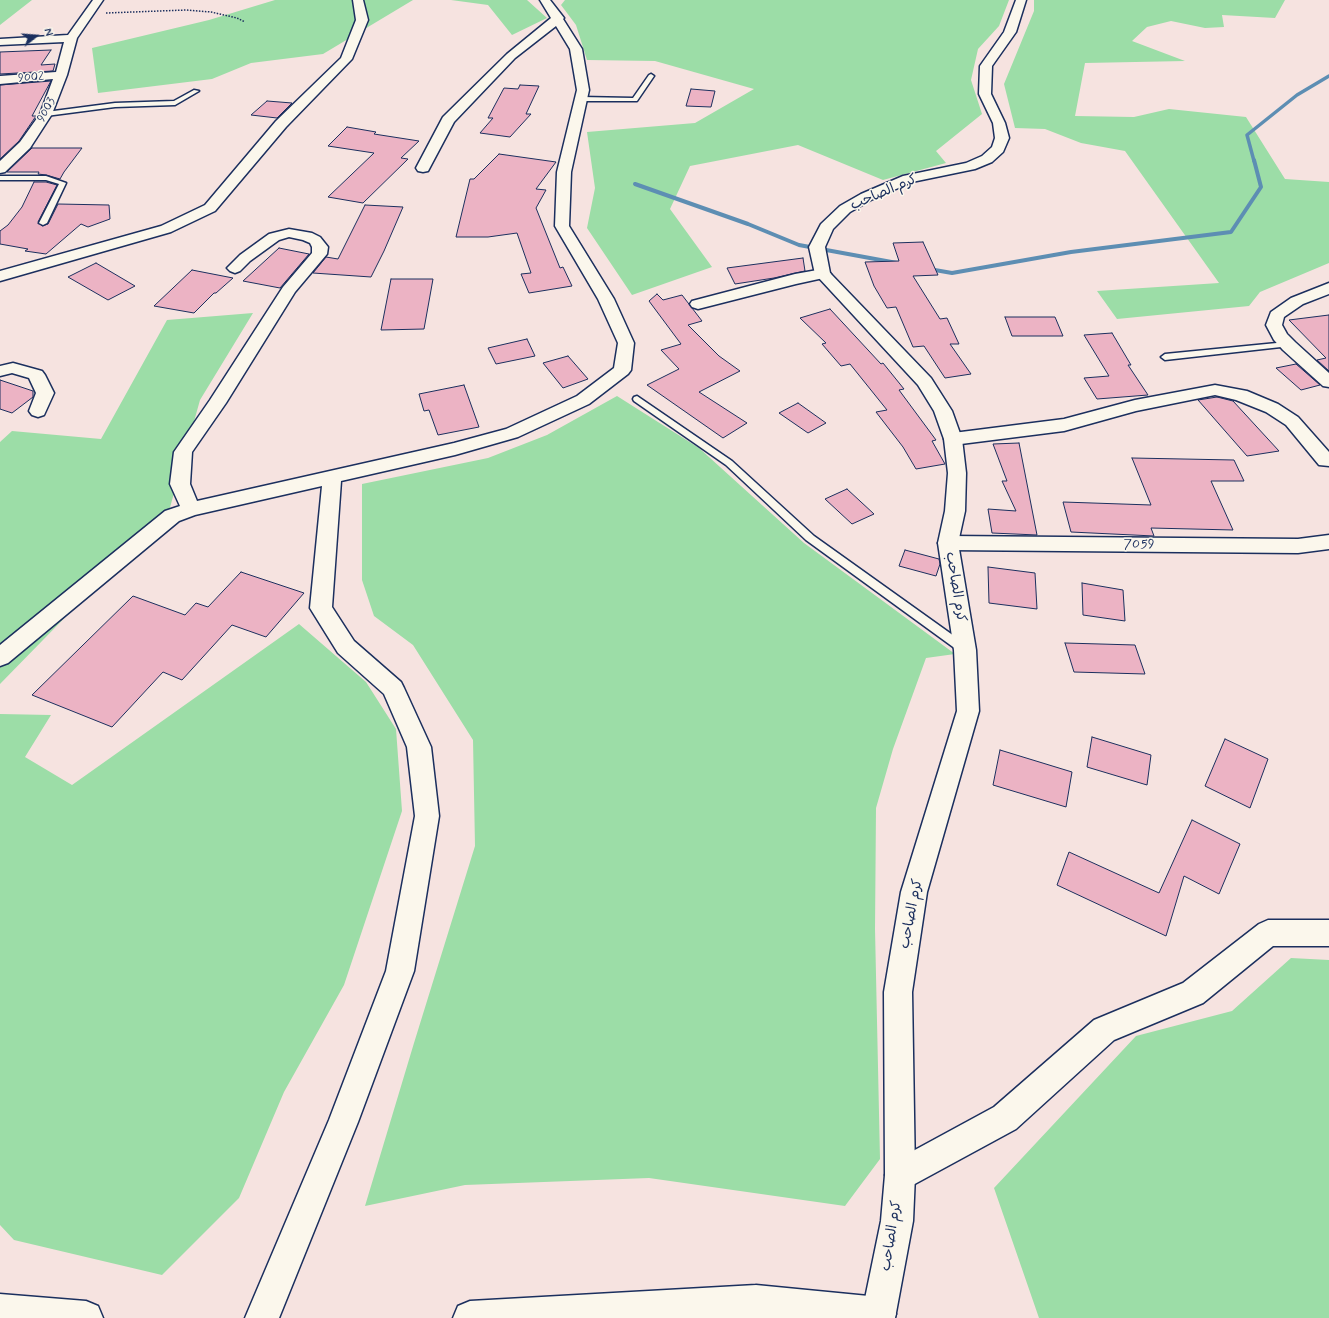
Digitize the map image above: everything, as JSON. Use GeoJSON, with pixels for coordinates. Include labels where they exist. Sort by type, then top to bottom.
{"type":"FeatureCollection","features":[{"type":"Feature","properties":{"kind":"street","name":"9003"},"geometry":{"type":"LineString","coordinates":[[0,169],[25,145],[46,114],[61,76],[71,38],[98,0]]}},
{"type":"Feature","properties":{"kind":"street"},"geometry":{"type":"LineString","coordinates":[[0,276],[166,229],[210,208],[281,124],[346,59],[362,20],[358,0]]}},
{"type":"Feature","properties":{"kind":"street"},"geometry":{"type":"LineString","coordinates":[[0,657],[172,516],[191,509],[455,449],[512,433],[583,400],[622,370],[626,343],[606,299],[562,226],[564,172],[583,90],[576,49],[558,18],[545,0]]}},
{"type":"Feature","properties":{"kind":"street","name":"كرم الصاحب"},"geometry":{"type":"LineString","coordinates":[[878,1316],[897,1221],[900,1175],[898,992],[914,892],[968,711],[965,650],[948,543],[955,511],[957,473],[953,439],[943,411],[925,382],[823,274],[817,247],[826,227],[845,209],[866,197],[908,179],[970,166],[987,159],[998,149],[1002,138],[999,123],[985,94],[986,66],[1010,32],[1021,0]]}},
{"type":"Feature","properties":{"kind":"street"},"geometry":{"type":"LineString","coordinates":[[423,168],[448,120],[510,56],[558,18]]}},
{"type":"Feature","properties":{"kind":"street"},"geometry":{"type":"LineString","coordinates":[[0,42],[71,38]]}},
{"type":"Feature","properties":{"kind":"street","name":"9002"},"geometry":{"type":"LineString","coordinates":[[0,80],[61,76]]}},
{"type":"Feature","properties":{"kind":"street"},"geometry":{"type":"LineString","coordinates":[[191,509],[180,484],[183,452],[217,403],[289,290],[319,254],[320,247],[315,240],[307,236],[289,233],[280,235],[245,258],[235,268]]}},
{"type":"Feature","properties":{"kind":"street"},"geometry":{"type":"LineString","coordinates":[[698,304],[795,279],[823,274]]}},
{"type":"Feature","properties":{"kind":"street"},"geometry":{"type":"LineString","coordinates":[[1329,288],[1297,301],[1277,315],[1274,326],[1287,344],[1329,382]]}},
{"type":"Feature","properties":{"kind":"street"},"geometry":{"type":"LineString","coordinates":[[0,371],[13,368],[36,375],[45,393],[38,411]]}},
{"type":"Feature","properties":{"kind":"street"},"geometry":{"type":"LineString","coordinates":[[953,439],[1064,425],[1135,406],[1215,390],[1241,395],[1272,408],[1292,421],[1326,461]]}},
{"type":"Feature","properties":{"kind":"street"},"geometry":{"type":"LineString","coordinates":[[262,1318],[343,1122],[400,971],[427,816],[419,747],[393,688],[346,647],[321,608],[332,476]]}},
{"type":"Feature","properties":{"kind":"street","name":"7059"},"geometry":{"type":"LineString","coordinates":[[948,543],[1298,546],[1329,542]]}},
{"type":"Feature","properties":{"kind":"street"},"geometry":{"type":"LineString","coordinates":[[900,1175],[1005,1118],[1104,1030],[1193,993],[1268,933],[1329,933]]}},
{"type":"Feature","properties":{"kind":"street"},"geometry":{"type":"LineString","coordinates":[[470,1318],[756,1301],[878,1316]]}},
{"type":"Feature","properties":{"kind":"street"},"geometry":{"type":"LineString","coordinates":[[0,1311],[86,1318]]}},
{"type":"Feature","properties":{"kind":"lane"},"geometry":{"type":"LineString","coordinates":[[581,99],[635,100],[651,76]]}},
{"type":"Feature","properties":{"kind":"lane"},"geometry":{"type":"LineString","coordinates":[[46,114],[115,105],[176,103],[196,91]]}},
{"type":"Feature","properties":{"kind":"lane"},"geometry":{"type":"LineString","coordinates":[[0,178],[46,178],[63,183],[56,201],[43,223]]}},
{"type":"Feature","properties":{"kind":"lane"},"geometry":{"type":"LineString","coordinates":[[1165,357],[1287,344]]}},
{"type":"Feature","properties":{"kind":"lane"},"geometry":{"type":"LineString","coordinates":[[637,399],[729,463],[810,538],[965,650]]}},
{"type":"Feature","properties":{"kind":"path"},"geometry":{"type":"LineString","coordinates":[[88,14],[186,10],[238,18],[245,22]]}},
{"type":"Feature","properties":{"kind":"green space"},"geometry":{"type":"Polygon","coordinates":[[[0,0],[32,0],[0,25],[0,0]]]}},
{"type":"Feature","properties":{"kind":"green space"},"geometry":{"type":"Polygon","coordinates":[[[275,0],[413,0],[323,54],[251,63],[212,79],[98,93],[92,48],[209,20],[275,0]]]}},
{"type":"Feature","properties":{"kind":"green space"},"geometry":{"type":"Polygon","coordinates":[[[451,0],[527,0],[547,18],[512,35],[488,5],[451,0]]]}},
{"type":"Feature","properties":{"kind":"green space"},"geometry":{"type":"Polygon","coordinates":[[[565,0],[1009,0],[999,26],[978,49],[971,80],[982,114],[936,151],[946,163],[883,180],[798,145],[690,166],[670,209],[712,267],[632,295],[587,228],[595,188],[587,132],[695,123],[754,89],[655,61],[587,60],[576,25],[561,5],[565,0]]]}},
{"type":"Feature","properties":{"kind":"green space"},"geometry":{"type":"Polygon","coordinates":[[[1034,0],[1285,0],[1275,18],[1222,15],[1224,27],[1205,28],[1171,21],[1147,27],[1132,41],[1185,61],[1085,63],[1075,116],[1134,117],[1169,109],[1246,117],[1285,179],[1329,182],[1329,263],[1260,292],[1249,306],[1117,319],[1097,291],[1219,283],[1125,151],[1081,143],[1045,129],[1015,128],[1004,84],[1034,11],[1034,0]]]}},
{"type":"Feature","properties":{"kind":"green space"},"geometry":{"type":"Polygon","coordinates":[[[253,313],[200,400],[169,511],[0,684],[0,442],[12,431],[101,439],[167,320],[253,313]]]}},
{"type":"Feature","properties":{"kind":"green space"},"geometry":{"type":"Polygon","coordinates":[[[617,396],[699,448],[804,543],[955,654],[926,658],[893,749],[876,808],[875,929],[880,1159],[845,1206],[649,1178],[465,1185],[365,1206],[475,846],[473,740],[413,645],[374,616],[362,580],[362,484],[488,458],[547,435],[617,396]]]}},
{"type":"Feature","properties":{"kind":"green space"},"geometry":{"type":"Polygon","coordinates":[[[299,624],[366,682],[396,729],[402,811],[344,985],[284,1092],[239,1198],[162,1275],[14,1240],[0,1225],[0,714],[51,715],[25,757],[72,785],[299,624]]]}},
{"type":"Feature","properties":{"kind":"green space"},"geometry":{"type":"Polygon","coordinates":[[[1291,958],[1329,960],[1329,1318],[1039,1318],[994,1188],[1136,1036],[1232,1011],[1291,958]]]}},
{"type":"Feature","properties":{"kind":"building"},"geometry":{"type":"Polygon","coordinates":[[[51,50],[41,65],[55,64],[53,71],[0,74],[0,52],[51,50]]]}},
{"type":"Feature","properties":{"kind":"building"},"geometry":{"type":"Polygon","coordinates":[[[51,81],[32,116],[36,116],[19,141],[0,159],[0,85],[51,81]]]}},
{"type":"Feature","properties":{"kind":"building"},"geometry":{"type":"Polygon","coordinates":[[[520,85],[539,86],[526,114],[531,114],[510,137],[480,133],[493,118],[488,118],[504,88],[518,89],[520,85]]]}},
{"type":"Feature","properties":{"kind":"building"},"geometry":{"type":"Polygon","coordinates":[[[691,89],[715,91],[711,107],[686,106],[691,89]]]}},
{"type":"Feature","properties":{"kind":"building"},"geometry":{"type":"Polygon","coordinates":[[[267,101],[292,103],[277,118],[251,115],[267,101]]]}},
{"type":"Feature","properties":{"kind":"building"},"geometry":{"type":"Polygon","coordinates":[[[347,127],[376,132],[374,134],[419,141],[401,158],[408,159],[363,203],[328,197],[374,153],[328,146],[347,127]]]}},
{"type":"Feature","properties":{"kind":"building"},"geometry":{"type":"Polygon","coordinates":[[[32,148],[82,148],[60,179],[38,174],[39,172],[7,172],[32,148]]]}},
{"type":"Feature","properties":{"kind":"building"},"geometry":{"type":"Polygon","coordinates":[[[499,154],[556,162],[536,189],[546,190],[536,208],[560,268],[563,267],[572,286],[529,293],[521,274],[531,273],[517,233],[488,237],[456,237],[470,179],[474,179],[499,154]]]}},
{"type":"Feature","properties":{"kind":"building"},"geometry":{"type":"Polygon","coordinates":[[[34,182],[46,182],[57,185],[38,222],[42,226],[48,224],[58,204],[109,205],[110,219],[88,227],[81,224],[46,254],[25,251],[28,249],[0,244],[0,231],[8,225],[22,207],[34,182]]]}},
{"type":"Feature","properties":{"kind":"building"},"geometry":{"type":"Polygon","coordinates":[[[365,205],[403,207],[371,277],[313,273],[326,257],[338,259],[365,205]]]}},
{"type":"Feature","properties":{"kind":"building"},"geometry":{"type":"Polygon","coordinates":[[[923,242],[938,275],[913,276],[940,319],[947,318],[959,344],[950,344],[971,374],[945,378],[924,346],[913,347],[896,307],[887,308],[874,286],[865,262],[899,261],[893,243],[923,242]]]}},
{"type":"Feature","properties":{"kind":"building"},"geometry":{"type":"Polygon","coordinates":[[[279,248],[309,254],[280,288],[243,281],[279,248]]]}},
{"type":"Feature","properties":{"kind":"building"},"geometry":{"type":"Polygon","coordinates":[[[803,258],[805,271],[774,278],[735,284],[727,268],[803,258]]]}},
{"type":"Feature","properties":{"kind":"building"},"geometry":{"type":"Polygon","coordinates":[[[96,263],[135,286],[108,300],[68,277],[96,263]]]}},
{"type":"Feature","properties":{"kind":"building"},"geometry":{"type":"Polygon","coordinates":[[[192,270],[233,278],[216,293],[214,293],[194,313],[154,306],[192,270]]]}},
{"type":"Feature","properties":{"kind":"building"},"geometry":{"type":"Polygon","coordinates":[[[391,279],[433,279],[424,329],[381,330],[391,279]]]}},
{"type":"Feature","properties":{"kind":"building"},"geometry":{"type":"Polygon","coordinates":[[[657,294],[663,300],[682,295],[702,321],[688,325],[719,356],[740,371],[699,392],[747,423],[723,438],[647,385],[679,369],[661,350],[681,344],[649,301],[657,294]]]}},
{"type":"Feature","properties":{"kind":"building"},"geometry":{"type":"Polygon","coordinates":[[[830,309],[881,364],[883,363],[904,389],[899,390],[936,440],[932,441],[945,464],[916,469],[903,447],[876,412],[887,410],[850,364],[841,366],[822,344],[826,343],[800,318],[830,309]]]}},
{"type":"Feature","properties":{"kind":"building"},"geometry":{"type":"Polygon","coordinates":[[[1329,315],[1329,371],[1317,360],[1326,358],[1289,320],[1329,315]]]}},
{"type":"Feature","properties":{"kind":"building"},"geometry":{"type":"Polygon","coordinates":[[[1005,317],[1055,317],[1063,336],[1012,336],[1005,317]]]}},
{"type":"Feature","properties":{"kind":"building"},"geometry":{"type":"Polygon","coordinates":[[[1112,333],[1131,365],[1128,365],[1148,395],[1097,399],[1084,378],[1109,376],[1084,335],[1112,333]]]}},
{"type":"Feature","properties":{"kind":"building"},"geometry":{"type":"Polygon","coordinates":[[[527,339],[535,356],[496,364],[488,348],[527,339]]]}},
{"type":"Feature","properties":{"kind":"building"},"geometry":{"type":"Polygon","coordinates":[[[568,356],[588,379],[563,388],[543,363],[568,356]]]}},
{"type":"Feature","properties":{"kind":"building"},"geometry":{"type":"Polygon","coordinates":[[[1296,364],[1320,385],[1301,390],[1276,368],[1296,364]]]}},
{"type":"Feature","properties":{"kind":"building"},"geometry":{"type":"Polygon","coordinates":[[[0,380],[33,391],[33,397],[12,413],[0,409],[0,380]]]}},
{"type":"Feature","properties":{"kind":"building"},"geometry":{"type":"Polygon","coordinates":[[[464,385],[479,427],[438,435],[429,410],[424,411],[419,394],[464,385]]]}},
{"type":"Feature","properties":{"kind":"building"},"geometry":{"type":"Polygon","coordinates":[[[1217,397],[1233,401],[1279,451],[1247,456],[1198,400],[1217,397]]]}},
{"type":"Feature","properties":{"kind":"building"},"geometry":{"type":"Polygon","coordinates":[[[798,403],[826,423],[808,433],[779,413],[798,403]]]}},
{"type":"Feature","properties":{"kind":"building"},"geometry":{"type":"Polygon","coordinates":[[[1019,443],[1037,535],[992,533],[988,509],[1016,511],[1002,481],[1007,481],[993,444],[1019,443]]]}},
{"type":"Feature","properties":{"kind":"building"},"geometry":{"type":"Polygon","coordinates":[[[1132,458],[1234,460],[1244,481],[1211,481],[1233,530],[1151,528],[1154,536],[1071,532],[1063,502],[1151,505],[1132,458]]]}},
{"type":"Feature","properties":{"kind":"building"},"geometry":{"type":"Polygon","coordinates":[[[847,489],[874,514],[852,524],[825,499],[847,489]]]}},
{"type":"Feature","properties":{"kind":"building"},"geometry":{"type":"Polygon","coordinates":[[[905,550],[939,559],[940,564],[936,576],[899,566],[905,550]]]}},
{"type":"Feature","properties":{"kind":"building"},"geometry":{"type":"Polygon","coordinates":[[[988,567],[1035,573],[1037,609],[989,603],[988,567]]]}},
{"type":"Feature","properties":{"kind":"building"},"geometry":{"type":"Polygon","coordinates":[[[241,572],[304,593],[266,637],[232,625],[182,680],[163,672],[112,727],[32,695],[133,596],[185,615],[196,603],[208,607],[241,572]]]}},
{"type":"Feature","properties":{"kind":"building"},"geometry":{"type":"Polygon","coordinates":[[[1082,583],[1123,590],[1125,621],[1083,615],[1082,583]]]}},
{"type":"Feature","properties":{"kind":"building"},"geometry":{"type":"Polygon","coordinates":[[[1065,643],[1135,645],[1145,674],[1074,672],[1065,643]]]}},
{"type":"Feature","properties":{"kind":"building"},"geometry":{"type":"Polygon","coordinates":[[[1092,737],[1151,755],[1147,785],[1087,767],[1092,737]]]}},
{"type":"Feature","properties":{"kind":"building"},"geometry":{"type":"Polygon","coordinates":[[[1225,739],[1268,759],[1250,808],[1205,786],[1225,739]]]}},
{"type":"Feature","properties":{"kind":"building"},"geometry":{"type":"Polygon","coordinates":[[[1000,750],[1072,772],[1066,807],[993,785],[1000,750]]]}},
{"type":"Feature","properties":{"kind":"building"},"geometry":{"type":"Polygon","coordinates":[[[1192,820],[1240,844],[1219,894],[1184,876],[1166,936],[1057,885],[1069,852],[1159,893],[1192,820]]]}},
{"type":"Feature","properties":{"kind":"waterway"},"geometry":{"type":"LineString","coordinates":[[1254,161],[1247,135],[1297,95],[1329,76]]}},
{"type":"Feature","properties":{"kind":"waterway"},"geometry":{"type":"LineString","coordinates":[[929,269],[952,273],[1071,252],[1231,232],[1261,187],[1254,160]]}},
{"type":"Feature","properties":{"kind":"waterway"},"geometry":{"type":"LineString","coordinates":[[635,184],[748,224],[799,245],[897,263]]}}]}
